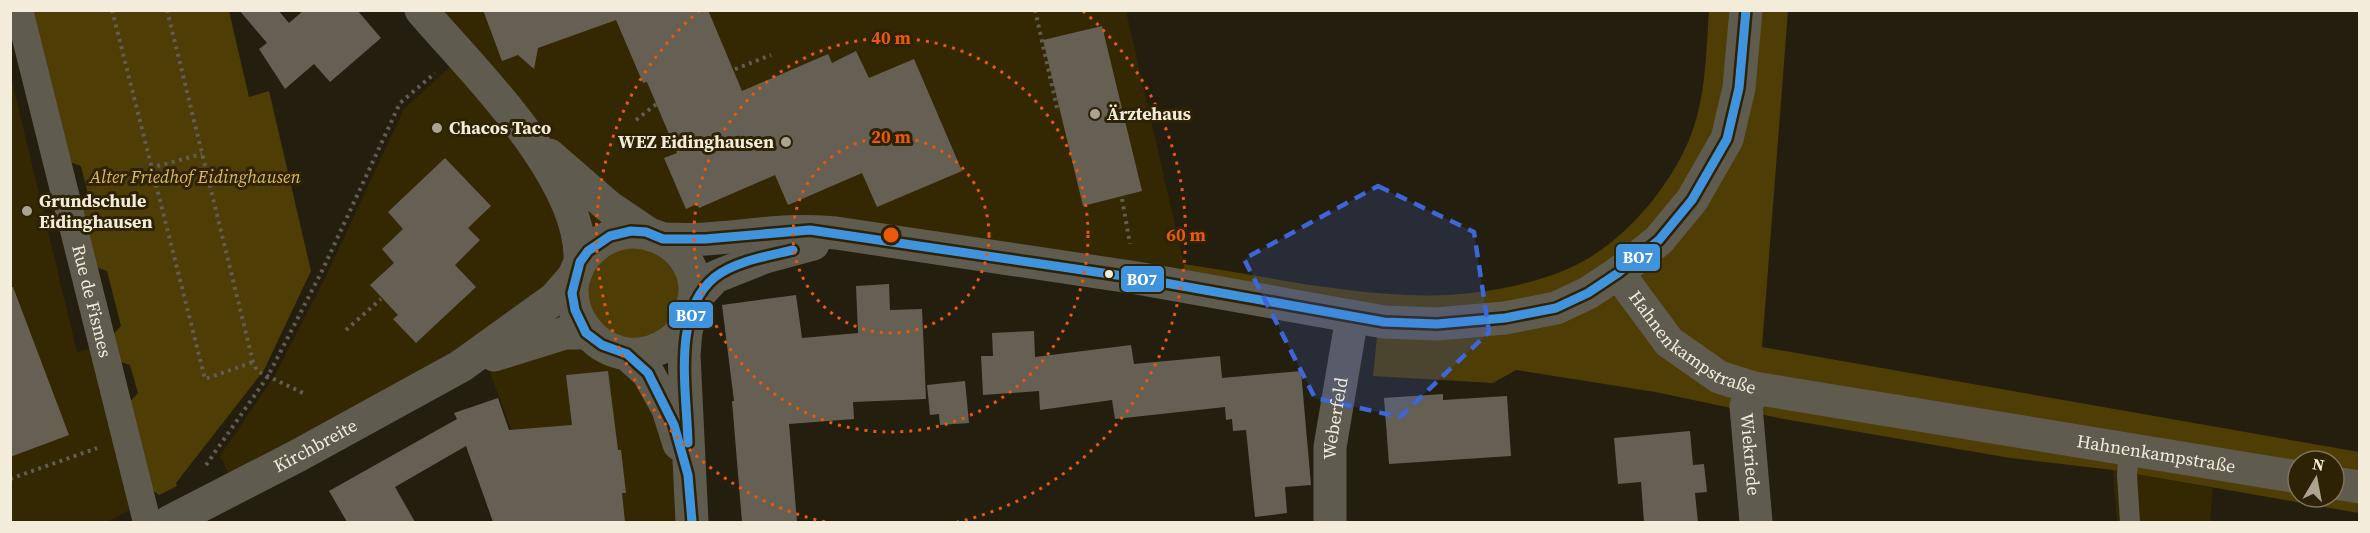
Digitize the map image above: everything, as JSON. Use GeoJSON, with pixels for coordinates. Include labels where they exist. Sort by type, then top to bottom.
{"type":"FeatureCollection","features":[{"type":"Feature","properties":{"kind":"street","name":"Rue de Fismes"},"geometry":{"type":"LineString","coordinates":[[18,10],[147,522]]}},
{"type":"Feature","properties":{"kind":"street"},"geometry":{"type":"LineString","coordinates":[[421,10],[534,143],[609,207],[672,245],[687,262],[695,285],[686,330],[684,355],[692,522]]}},
{"type":"Feature","properties":{"kind":"street"},"geometry":{"type":"LineString","coordinates":[[1618,273],[1659,240],[1692,200],[1727,139],[1738,88],[1746,10]]}},
{"type":"Feature","properties":{"kind":"street"},"geometry":{"type":"LineString","coordinates":[[534,143],[561,189],[573,217],[579,243],[572,293],[575,310],[586,333],[602,345],[627,354],[641,354],[666,345],[680,333],[692,309]]}},
{"type":"Feature","properties":{"kind":"street","name":"Hahnenkampstraße"},"geometry":{"type":"LineString","coordinates":[[655,236],[705,239],[810,230],[1137,278],[1384,322],[1437,324],[1505,318],[1556,308],[1588,293],[1618,273],[1669,342],[1719,377],[1754,388],[2286,475]]}},
{"type":"Feature","properties":{"kind":"street"},"geometry":{"type":"LineString","coordinates":[[577,269],[588,251],[610,236],[631,231],[655,236]]}},
{"type":"Feature","properties":{"kind":"street","name":"Hahnenkampstraße"},"geometry":{"type":"LineString","coordinates":[[692,309],[715,277],[744,264],[815,244],[859,238]]}},
{"type":"Feature","properties":{"kind":"street","name":"Kirchbreite"},"geometry":{"type":"LineString","coordinates":[[169,522],[299,455],[461,366],[554,299],[577,269]]}},
{"type":"Feature","properties":{"kind":"street","name":"Weberfeld"},"geometry":{"type":"LineString","coordinates":[[1330,522],[1330,447],[1352,317]]}},
{"type":"Feature","properties":{"kind":"street","name":"Kirchbreite"},"geometry":{"type":"LineString","coordinates":[[461,366],[538,340],[565,333],[586,333]]}},
{"type":"Feature","properties":{"kind":"street"},"geometry":{"type":"LineString","coordinates":[[627,354],[648,373],[668,409],[688,475]]}},
{"type":"Feature","properties":{"kind":"street","name":"Wiekriede"},"geometry":{"type":"LineString","coordinates":[[1754,388],[1746,406],[1756,522]]}},
{"type":"Feature","properties":{"kind":"lane"},"geometry":{"type":"LineString","coordinates":[[2129,450],[2127,475],[2130,522]]}},
{"type":"Feature","properties":{"kind":"path"},"geometry":{"type":"LineString","coordinates":[[112,10],[205,379],[253,362]]}},
{"type":"Feature","properties":{"kind":"path"},"geometry":{"type":"LineString","coordinates":[[167,10],[253,362],[257,371],[305,394]]}},
{"type":"Feature","properties":{"kind":"path"},"geometry":{"type":"LineString","coordinates":[[1035,10],[1057,108]]}},
{"type":"Feature","properties":{"kind":"path"},"geometry":{"type":"LineString","coordinates":[[728,72],[771,55]]}},
{"type":"Feature","properties":{"kind":"path"},"geometry":{"type":"LineString","coordinates":[[203,469],[268,376],[323,269],[400,103],[441,68]]}},
{"type":"Feature","properties":{"kind":"path"},"geometry":{"type":"LineString","coordinates":[[636,120],[659,102]]}},
{"type":"Feature","properties":{"kind":"path"},"geometry":{"type":"LineString","coordinates":[[150,168],[202,154]]}},
{"type":"Feature","properties":{"kind":"path"},"geometry":{"type":"LineString","coordinates":[[1122,199],[1131,251]]}},
{"type":"Feature","properties":{"kind":"path"},"geometry":{"type":"LineString","coordinates":[[346,330],[381,299]]}},
{"type":"Feature","properties":{"kind":"path"},"geometry":{"type":"LineString","coordinates":[[10,479],[125,437]]}},
{"type":"Feature","properties":{"kind":"highlighted area"},"geometry":{"type":"Polygon","coordinates":[[[1378,186],[1474,232],[1489,332],[1400,417],[1315,398],[1244,259],[1378,186]]]}},
{"type":"Feature","properties":{"kind":"shaded area"},"geometry":{"type":"Polygon","coordinates":[[[425,11],[1126,11],[1184,264],[1186,293],[886,237],[624,237],[671,407],[686,522],[562,522],[542,466],[527,472],[486,362],[237,491],[220,456],[275,375],[327,274],[404,109],[462,56],[425,11]]]}},
{"type":"Feature","properties":{"kind":"shaded area","name":"Grundschule Eidinghausen"},"geometry":{"type":"Polygon","coordinates":[[[10,73],[77,352],[92,348],[133,508],[107,522],[11,522],[10,73]]]}},
{"type":"Feature","properties":{"kind":"shaded area"},"geometry":{"type":"Polygon","coordinates":[[[2113,470],[2213,488],[2210,522],[2117,522],[2113,470]]]}},
{"type":"Feature","properties":{"kind":"green space","name":"Alter Friedhof Eidinghausen"},"geometry":{"type":"Polygon","coordinates":[[[34,11],[229,11],[249,97],[269,91],[311,271],[264,370],[176,483],[177,486],[159,495],[151,489],[127,405],[138,393],[130,365],[116,360],[111,337],[121,326],[107,271],[93,266],[77,203],[88,194],[81,166],[67,161],[33,21],[34,11]]]}},
{"type":"Feature","properties":{"kind":"green space"},"geometry":{"type":"Polygon","coordinates":[[[1709,11],[1788,11],[1762,347],[2342,449],[2286,449],[2286,500],[2113,470],[2010,458],[1784,419],[1655,392],[1516,370],[1493,383],[1373,376],[1377,337],[1186,293],[1184,264],[1352,290],[1408,295],[1454,295],[1478,292],[1551,276],[1592,256],[1607,245],[1636,220],[1661,190],[1681,157],[1695,125],[1704,76],[1709,11]]]}},
{"type":"Feature","properties":{"kind":"green space"},"geometry":{"type":"Polygon","coordinates":[[[606,245],[676,252],[688,316],[628,348],[585,317],[593,257],[606,245]]]}},
{"type":"Feature","properties":{"kind":"green space"},"geometry":{"type":"Polygon","coordinates":[[[2346,450],[2359,452],[2359,513],[2336,509],[2346,509],[2346,450]]]}},
{"type":"Feature","properties":{"kind":"building"},"geometry":{"type":"Polygon","coordinates":[[[239,10],[278,10],[289,23],[304,10],[357,10],[381,38],[330,82],[314,64],[285,89],[259,49],[267,43],[239,10]]]}},
{"type":"Feature","properties":{"kind":"building"},"geometry":{"type":"Polygon","coordinates":[[[483,10],[708,10],[742,91],[828,54],[832,63],[856,51],[869,78],[914,59],[962,171],[877,207],[862,173],[788,205],[775,175],[699,208],[697,204],[686,209],[664,158],[677,153],[647,82],[643,83],[616,20],[538,48],[534,69],[518,55],[502,61],[483,10]]]}},
{"type":"Feature","properties":{"kind":"building","name":"Ärztehaus"},"geometry":{"type":"Polygon","coordinates":[[[1102,26],[1142,191],[1083,206],[1043,40],[1102,26]]]}},
{"type":"Feature","properties":{"kind":"building"},"geometry":{"type":"Polygon","coordinates":[[[445,158],[491,206],[468,228],[480,240],[455,265],[476,287],[416,343],[393,319],[398,315],[370,285],[394,263],[382,249],[403,229],[388,212],[445,158]]]}},
{"type":"Feature","properties":{"kind":"building"},"geometry":{"type":"Polygon","coordinates":[[[889,284],[890,310],[922,309],[926,399],[853,402],[854,419],[789,424],[797,522],[742,522],[732,401],[734,401],[722,305],[796,295],[802,338],[858,333],[856,286],[889,284]]]}},
{"type":"Feature","properties":{"kind":"building"},"geometry":{"type":"Polygon","coordinates":[[[10,287],[13,287],[69,435],[10,457],[10,287]]]}},
{"type":"Feature","properties":{"kind":"building"},"geometry":{"type":"Polygon","coordinates":[[[1034,331],[1035,357],[1131,345],[1134,364],[1220,356],[1222,378],[1301,371],[1311,485],[1285,487],[1287,513],[1255,517],[1246,430],[1233,431],[1232,419],[1226,420],[1225,407],[1115,419],[1112,400],[1040,410],[1039,391],[983,395],[981,356],[993,356],[992,333],[1034,331]]]}},
{"type":"Feature","properties":{"kind":"building"},"geometry":{"type":"Polygon","coordinates":[[[608,371],[626,493],[622,493],[625,522],[493,522],[466,446],[395,487],[415,522],[347,522],[329,491],[457,419],[454,413],[498,398],[509,430],[572,425],[566,375],[608,371]]]}},
{"type":"Feature","properties":{"kind":"building"},"geometry":{"type":"Polygon","coordinates":[[[965,381],[969,423],[940,425],[939,414],[930,415],[927,385],[965,381]]]}},
{"type":"Feature","properties":{"kind":"building"},"geometry":{"type":"Polygon","coordinates":[[[1443,394],[1443,400],[1507,396],[1511,456],[1389,464],[1384,398],[1443,394]]]}},
{"type":"Feature","properties":{"kind":"building"},"geometry":{"type":"Polygon","coordinates":[[[1690,431],[1693,465],[1704,464],[1707,492],[1695,493],[1698,522],[1644,522],[1641,482],[1618,484],[1614,438],[1690,431]]]}},
{"type":"Feature","properties":{"kind":"transit line","name":"BO7"},"geometry":{"type":"LineString","coordinates":[[692,522],[688,475],[674,425],[648,373],[627,354],[602,345],[586,333],[575,310],[572,293],[580,262],[588,251],[610,236],[631,231],[646,232],[663,239],[705,239],[810,230],[1137,278],[1384,322],[1437,324],[1505,318],[1556,308],[1588,293],[1618,273],[1659,240],[1692,200],[1727,139],[1739,88],[1746,10]]}},
{"type":"Feature","properties":{"kind":"transit line","name":"BO7"},"geometry":{"type":"LineString","coordinates":[[688,443],[685,354],[692,311],[701,292],[723,271],[752,260],[793,250]]}},
{"type":"Feature","properties":{"kind":"place","name":"Ärztehaus"},"geometry":{"type":"Point","coordinates":[1095,114]}},
{"type":"Feature","properties":{"kind":"place","name":"Chacos Taco"},"geometry":{"type":"Point","coordinates":[437,128]}},
{"type":"Feature","properties":{"kind":"place","name":"WEZ Eidinghausen"},"geometry":{"type":"Point","coordinates":[786,142]}},
{"type":"Feature","properties":{"kind":"place","name":"Grundschule Eidinghausen"},"geometry":{"type":"Point","coordinates":[27,211]}}]}
